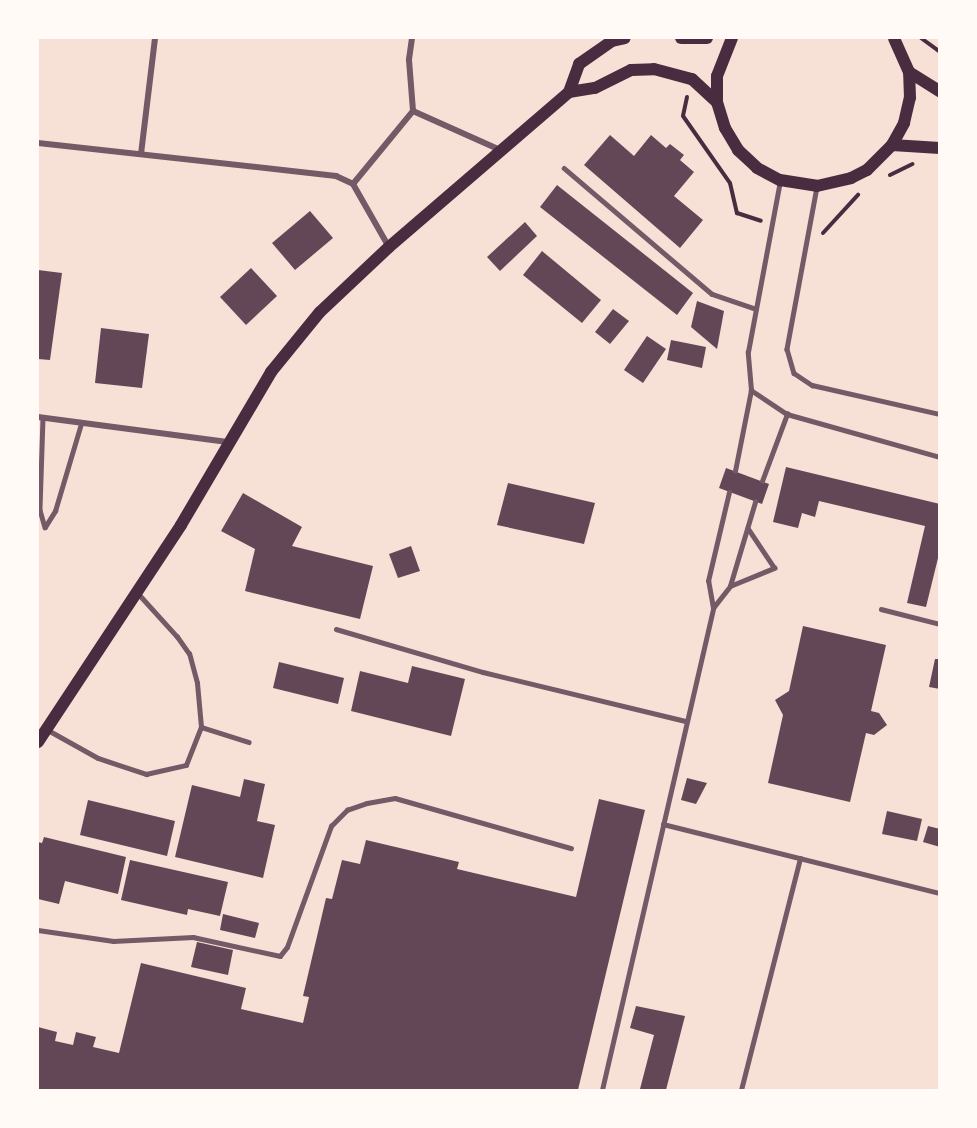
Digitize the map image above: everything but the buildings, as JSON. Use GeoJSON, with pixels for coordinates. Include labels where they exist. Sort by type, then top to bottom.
{"type":"FeatureCollection","features":[{"type":"Feature","properties":{"kind":"main road"},"geometry":{"type":"LineString","coordinates":[[38,742],[136,592],[271,372],[320,312],[389,247],[569,92],[579,64],[612,41],[625,38]]}},
{"type":"Feature","properties":{"kind":"main road"},"geometry":{"type":"LineString","coordinates":[[681,38],[707,38]]}},
{"type":"Feature","properties":{"kind":"main road"},"geometry":{"type":"LineString","coordinates":[[732,38],[717,76],[717,102],[724,128],[738,150],[757,168],[780,180],[817,186],[851,178],[878,161],[892,145],[904,123],[910,98],[909,72],[894,38]]}},
{"type":"Feature","properties":{"kind":"main road"},"geometry":{"type":"LineString","coordinates":[[569,92],[595,88],[631,70],[664,71],[692,79],[717,102]]}},
{"type":"Feature","properties":{"kind":"main road"},"geometry":{"type":"LineString","coordinates":[[909,72],[939,91]]}},
{"type":"Feature","properties":{"kind":"main road"},"geometry":{"type":"LineString","coordinates":[[892,145],[939,148]]}},
{"type":"Feature","properties":{"kind":"street"},"geometry":{"type":"LineString","coordinates":[[141,154],[155,38]]}},
{"type":"Feature","properties":{"kind":"street"},"geometry":{"type":"LineString","coordinates":[[353,184],[413,111],[409,60],[412,38]]}},
{"type":"Feature","properties":{"kind":"street"},"geometry":{"type":"LineString","coordinates":[[413,111],[501,150]]}},
{"type":"Feature","properties":{"kind":"street"},"geometry":{"type":"LineString","coordinates":[[38,142],[336,176],[353,184],[389,247]]}},
{"type":"Feature","properties":{"kind":"street"},"geometry":{"type":"LineString","coordinates":[[40,418],[230,442]]}},
{"type":"Feature","properties":{"kind":"lane"},"geometry":{"type":"LineString","coordinates":[[564,168],[712,294],[756,309]]}},
{"type":"Feature","properties":{"kind":"lane"},"geometry":{"type":"LineString","coordinates":[[735,471],[751,390],[748,352],[780,180]]}},
{"type":"Feature","properties":{"kind":"lane"},"geometry":{"type":"LineString","coordinates":[[817,186],[807,230],[787,349],[794,373],[812,385],[939,414]]}},
{"type":"Feature","properties":{"kind":"lane"},"geometry":{"type":"LineString","coordinates":[[751,390],[787,414],[939,457]]}},
{"type":"Feature","properties":{"kind":"lane"},"geometry":{"type":"LineString","coordinates":[[762,481],[787,414]]}},
{"type":"Feature","properties":{"kind":"lane"},"geometry":{"type":"LineString","coordinates":[[40,418],[40,510],[45,527],[56,510],[81,424]]}},
{"type":"Feature","properties":{"kind":"lane"},"geometry":{"type":"LineString","coordinates":[[602,1090],[713,608],[708,581],[729,492]]}},
{"type":"Feature","properties":{"kind":"lane"},"geometry":{"type":"LineString","coordinates":[[713,608],[730,586],[755,502]]}},
{"type":"Feature","properties":{"kind":"lane"},"geometry":{"type":"LineString","coordinates":[[730,586],[774,568],[748,529]]}},
{"type":"Feature","properties":{"kind":"lane"},"geometry":{"type":"LineString","coordinates":[[46,729],[98,758],[146,774],[186,765],[201,727],[197,682],[189,654],[136,592]]}},
{"type":"Feature","properties":{"kind":"lane"},"geometry":{"type":"LineString","coordinates":[[880,609],[939,624]]}},
{"type":"Feature","properties":{"kind":"lane"},"geometry":{"type":"LineString","coordinates":[[336,629],[483,672],[686,721]]}},
{"type":"Feature","properties":{"kind":"lane"},"geometry":{"type":"LineString","coordinates":[[201,727],[249,742]]}},
{"type":"Feature","properties":{"kind":"lane"},"geometry":{"type":"LineString","coordinates":[[38,930],[113,941],[193,937],[280,956],[287,947],[331,826],[347,810],[395,798],[571,848]]}},
{"type":"Feature","properties":{"kind":"lane"},"geometry":{"type":"LineString","coordinates":[[663,824],[939,893]]}},
{"type":"Feature","properties":{"kind":"lane"},"geometry":{"type":"LineString","coordinates":[[741,1090],[800,858]]}},
{"type":"Feature","properties":{"kind":"path"},"geometry":{"type":"LineString","coordinates":[[921,38],[939,52]]}},
{"type":"Feature","properties":{"kind":"path"},"geometry":{"type":"LineString","coordinates":[[692,79],[684,111],[687,123],[730,183],[737,213],[772,224]]}},
{"type":"Feature","properties":{"kind":"path"},"geometry":{"type":"LineString","coordinates":[[882,180],[920,161]]}},
{"type":"Feature","properties":{"kind":"path"},"geometry":{"type":"LineString","coordinates":[[807,230],[826,232],[867,189]]}}]}
